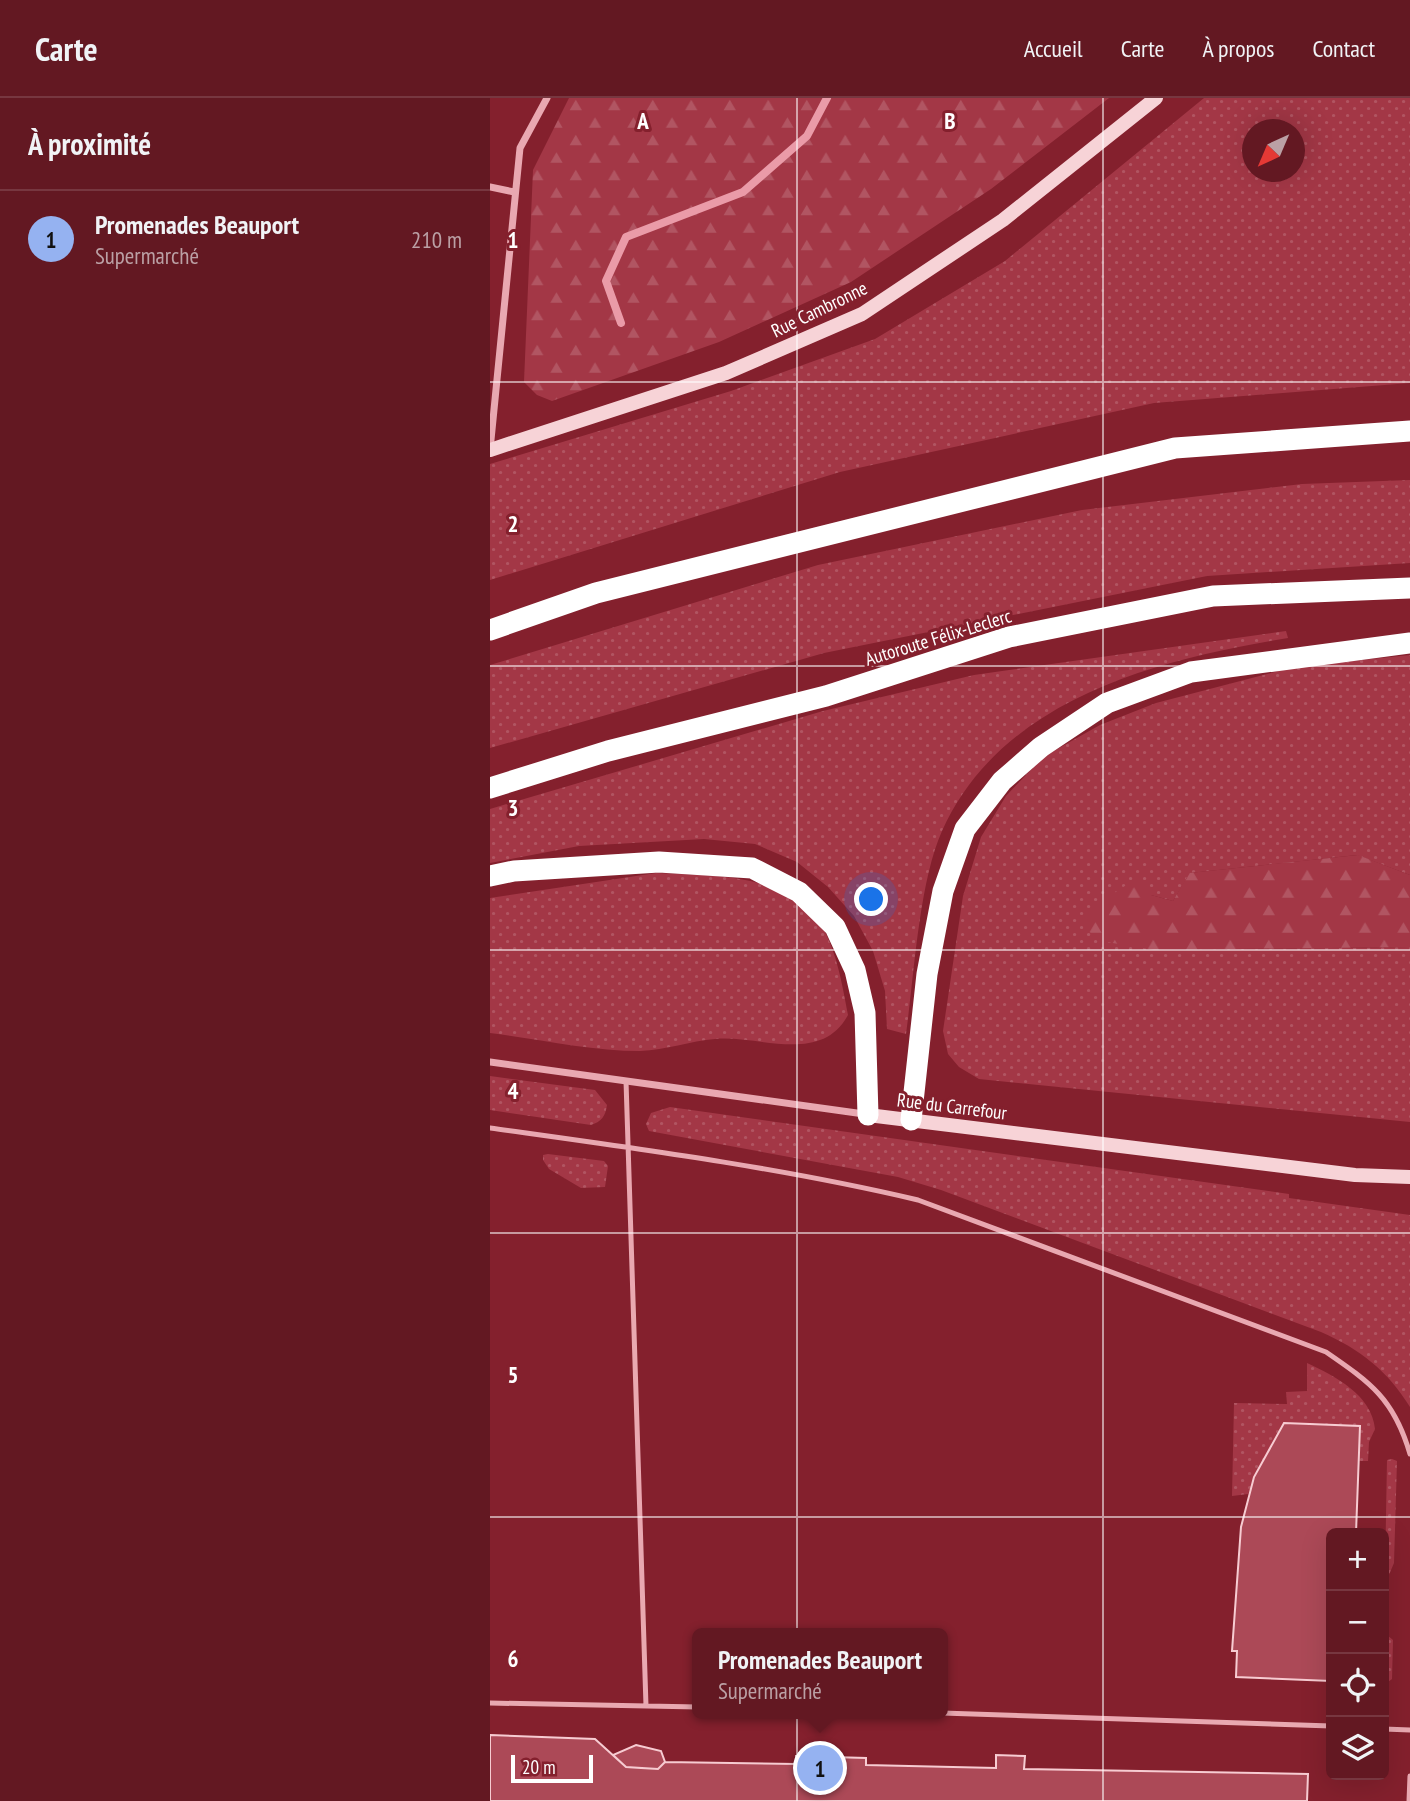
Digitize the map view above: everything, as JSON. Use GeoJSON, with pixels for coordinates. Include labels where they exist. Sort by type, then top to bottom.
{"type":"FeatureCollection","features":[{"type":"Feature","properties":{"kind":"highway"},"geometry":{"type":"LineString","coordinates":[[490,629],[596,593],[1175,448],[1410,431]]}},
{"type":"Feature","properties":{"kind":"highway","name":"Autoroute Félix-Leclerc"},"geometry":{"type":"LineString","coordinates":[[490,788],[608,751],[826,696],[1009,637],[1213,596],[1410,589]]}},
{"type":"Feature","properties":{"kind":"highway"},"geometry":{"type":"LineString","coordinates":[[911,1120],[926,974],[943,891],[965,829],[1002,781],[1041,747],[1107,704],[1191,672],[1410,643]]}},
{"type":"Feature","properties":{"kind":"highway"},"geometry":{"type":"LineString","coordinates":[[490,876],[514,871],[659,862],[752,868],[799,892],[835,927],[855,971],[865,1013],[868,1115]]}},
{"type":"Feature","properties":{"kind":"street"},"geometry":{"type":"LineString","coordinates":[[490,450],[520,148],[547,98]]}},
{"type":"Feature","properties":{"kind":"street","name":"Rue Cambronne"},"geometry":{"type":"LineString","coordinates":[[490,450],[726,373],[862,314],[1003,220],[1156,98]]}},
{"type":"Feature","properties":{"kind":"street"},"geometry":{"type":"LineString","coordinates":[[490,187],[514,192]]}},
{"type":"Feature","properties":{"kind":"street","name":"Rue du Carrefour"},"geometry":{"type":"LineString","coordinates":[[490,1062],[868,1115],[1355,1175],[1410,1177]]}},
{"type":"Feature","properties":{"kind":"lane"},"geometry":{"type":"LineString","coordinates":[[626,1081],[626,1147],[646,1706]]}},
{"type":"Feature","properties":{"kind":"lane"},"geometry":{"type":"LineString","coordinates":[[490,1128],[626,1147],[853,1185],[918,1200],[1326,1352],[1372,1384],[1402,1427],[1410,1454]]}},
{"type":"Feature","properties":{"kind":"lane"},"geometry":{"type":"LineString","coordinates":[[490,1703],[692,1707]]}},
{"type":"Feature","properties":{"kind":"lane"},"geometry":{"type":"LineString","coordinates":[[948,1713],[1326,1726]]}},
{"type":"Feature","properties":{"kind":"lane"},"geometry":{"type":"LineString","coordinates":[[1389,1729],[1410,1730]]}},
{"type":"Feature","properties":{"kind":"lane"},"geometry":{"type":"LineString","coordinates":[[1409,1801],[1410,1776]]}},
{"type":"Feature","properties":{"kind":"green space"},"geometry":{"type":"Polygon","coordinates":[[[569,98],[1109,98],[991,189],[851,282],[719,342],[552,401],[537,395],[524,382],[533,170],[569,98]]]}},
{"type":"Feature","properties":{"kind":"green space"},"geometry":{"type":"Polygon","coordinates":[[[1204,98],[1410,98],[1410,383],[1154,403],[840,472],[490,580],[490,464],[731,391],[875,339],[1005,261],[1204,98]]]}},
{"type":"Feature","properties":{"kind":"green space"},"geometry":{"type":"Polygon","coordinates":[[[1410,480],[1410,563],[1207,576],[824,653],[490,748],[490,665],[818,565],[1082,510],[1302,484],[1410,480]]]}},
{"type":"Feature","properties":{"kind":"green space"},"geometry":{"type":"Polygon","coordinates":[[[1286,631],[1288,638],[1187,658],[1137,673],[1088,693],[1043,717],[1003,748],[968,786],[942,831],[934,852],[923,902],[906,1034],[887,1029],[885,991],[873,951],[854,916],[828,887],[797,862],[755,844],[704,839],[579,846],[490,863],[490,809],[823,711],[974,675],[1286,631]]]}},
{"type":"Feature","properties":{"kind":"green space"},"geometry":{"type":"Polygon","coordinates":[[[1410,655],[1410,875],[1357,855],[1190,873],[1173,901],[1151,895],[1154,950],[1410,947],[1410,1122],[979,1079],[959,1067],[948,1054],[943,1031],[963,896],[981,837],[1006,796],[1043,757],[1100,725],[1156,703],[1294,667],[1410,655]]]}},
{"type":"Feature","properties":{"kind":"green space"},"geometry":{"type":"Polygon","coordinates":[[[1358,855],[1410,875],[1410,947],[1154,950],[1101,941],[1083,927],[1089,909],[1139,877],[1151,895],[1173,901],[1189,873],[1358,855]]]}},
{"type":"Feature","properties":{"kind":"green space"},"geometry":{"type":"Polygon","coordinates":[[[656,873],[720,876],[742,880],[784,892],[802,904],[824,929],[837,965],[848,1015],[836,1030],[822,1039],[806,1044],[715,1039],[640,1051],[584,1047],[490,1033],[490,898],[656,873]]]}},
{"type":"Feature","properties":{"kind":"green space"},"geometry":{"type":"Polygon","coordinates":[[[490,1076],[595,1090],[607,1105],[605,1113],[591,1125],[490,1110],[490,1076]]]}},
{"type":"Feature","properties":{"kind":"green space"},"geometry":{"type":"Polygon","coordinates":[[[670,1107],[1289,1194],[1289,1198],[1410,1215],[1410,1407],[1392,1382],[1372,1362],[1321,1332],[941,1190],[898,1177],[649,1131],[646,1124],[651,1113],[670,1107]]]}},
{"type":"Feature","properties":{"kind":"green space"},"geometry":{"type":"Polygon","coordinates":[[[543,1155],[604,1161],[608,1166],[605,1187],[581,1188],[549,1169],[543,1160],[543,1155]]]}},
{"type":"Feature","properties":{"kind":"green space"},"geometry":{"type":"Polygon","coordinates":[[[1307,1363],[1350,1388],[1367,1406],[1375,1429],[1369,1442],[1368,1461],[1359,1461],[1360,1426],[1285,1423],[1248,1494],[1232,1496],[1234,1403],[1287,1404],[1286,1392],[1307,1391],[1307,1363]]]}},
{"type":"Feature","properties":{"kind":"green space"},"geometry":{"type":"Polygon","coordinates":[[[1387,1460],[1397,1461],[1394,1563],[1389,1575],[1389,1528],[1386,1528],[1387,1460]]]}},
{"type":"Feature","properties":{"kind":"green space"},"geometry":{"type":"Polygon","coordinates":[[[1389,1637],[1393,1640],[1392,1679],[1389,1681],[1389,1637]]]}},
{"type":"Feature","properties":{"kind":"building"},"geometry":{"type":"Polygon","coordinates":[[[1284,1423],[1360,1426],[1356,1528],[1326,1528],[1326,1681],[1236,1677],[1237,1651],[1232,1651],[1241,1527],[1254,1477],[1284,1423]]]}},
{"type":"Feature","properties":{"kind":"building"},"geometry":{"type":"Polygon","coordinates":[[[490,1735],[595,1739],[626,1767],[658,1769],[665,1762],[796,1764],[796,1756],[866,1758],[866,1765],[996,1768],[996,1755],[1025,1756],[1024,1769],[1308,1774],[1307,1801],[490,1801],[490,1735]]]}},
{"type":"Feature","properties":{"kind":"building"},"geometry":{"type":"Polygon","coordinates":[[[636,1745],[661,1751],[665,1762],[658,1769],[626,1767],[613,1755],[636,1745]]]}},
{"type":"Feature","properties":{"kind":"waterway"},"geometry":{"type":"LineString","coordinates":[[621,323],[606,281],[626,237],[743,192],[807,136],[827,98]]}},
{"type":"Feature","properties":{"kind":"place","name":"Promenades Beauport"},"geometry":{"type":"Point","coordinates":[820,1768]}}]}
